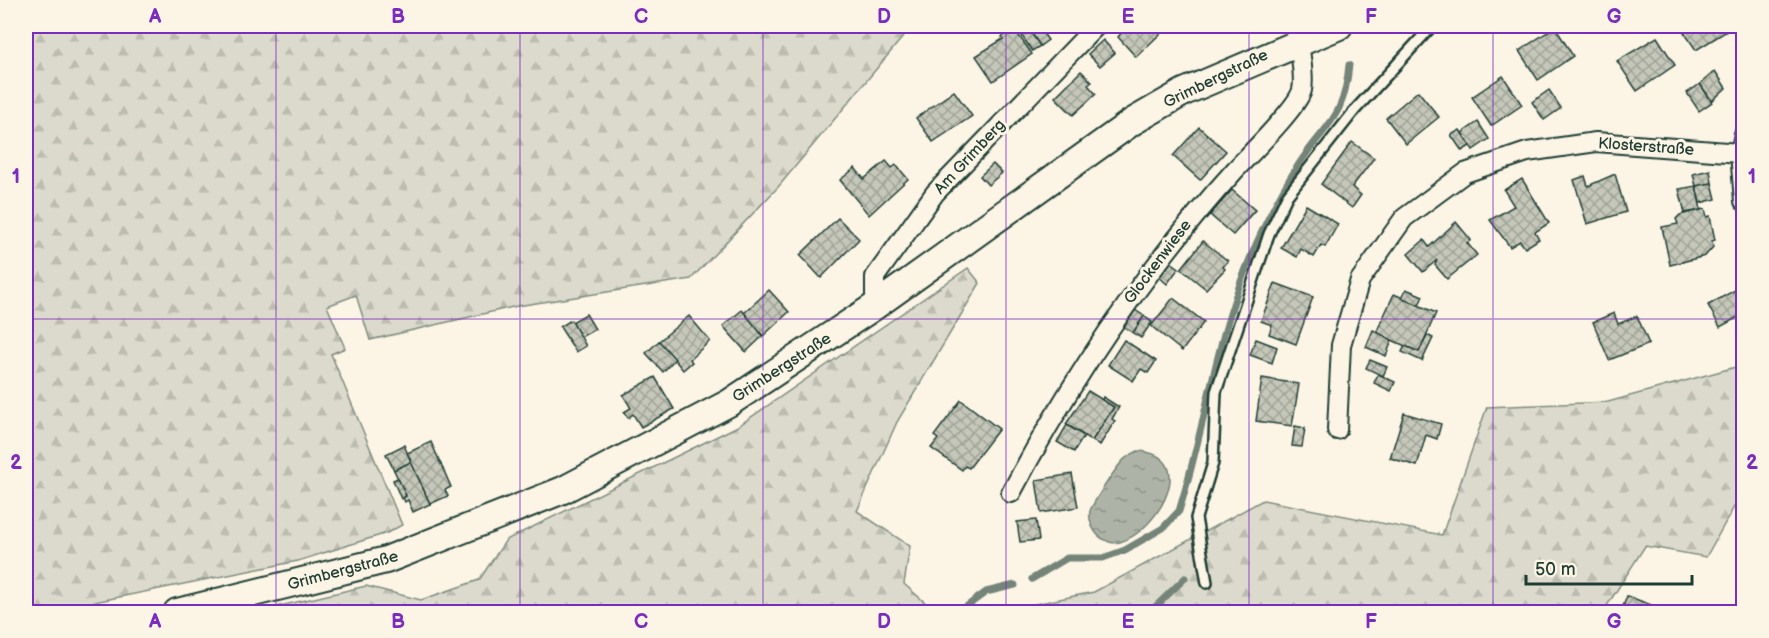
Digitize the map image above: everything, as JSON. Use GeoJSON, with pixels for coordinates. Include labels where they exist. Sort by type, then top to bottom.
{"type":"FeatureCollection","features":[{"type":"Feature","properties":{"kind":"street","name":"Am Grimberg"},"geometry":{"type":"LineString","coordinates":[[875,306],[875,277],[935,193],[1096,26]]}},
{"type":"Feature","properties":{"kind":"street","name":"Grimbergstraße"},"geometry":{"type":"LineString","coordinates":[[177,612],[386,560],[563,490],[729,403],[875,306],[1132,122],[1184,92],[1299,40],[1339,26]]}},
{"type":"Feature","properties":{"kind":"street","name":"Glockenwiese"},"geometry":{"type":"LineString","coordinates":[[1011,493],[1044,431],[1115,318],[1192,217],[1283,118],[1302,91],[1299,40]]}},
{"type":"Feature","properties":{"kind":"street"},"geometry":{"type":"LineString","coordinates":[[1743,134],[1740,153],[1743,201]]}},
{"type":"Feature","properties":{"kind":"street","name":"Klosterstraße"},"geometry":{"type":"LineString","coordinates":[[1337,430],[1341,345],[1360,280],[1404,218],[1465,173],[1527,152],[1596,142],[1740,153]]}},
{"type":"Feature","properties":{"kind":"lane"},"geometry":{"type":"LineString","coordinates":[[1207,583],[1196,518],[1213,463],[1216,392],[1269,234],[1287,196],[1355,110],[1432,26]]}},
{"type":"Feature","properties":{"kind":"green space"},"geometry":{"type":"Polygon","coordinates":[[[26,26],[912,26],[779,186],[691,279],[517,306],[370,340],[356,295],[327,306],[345,348],[331,354],[402,525],[387,533],[298,561],[45,612],[26,612],[26,26]]]}},
{"type":"Feature","properties":{"kind":"green space"},"geometry":{"type":"Polygon","coordinates":[[[968,268],[980,283],[897,422],[857,511],[910,546],[904,584],[936,612],[254,612],[366,586],[421,600],[479,580],[506,540],[738,426],[968,268]]]}},
{"type":"Feature","properties":{"kind":"green space"},"geometry":{"type":"Polygon","coordinates":[[[1743,365],[1743,491],[1706,557],[1645,546],[1603,612],[996,612],[1094,592],[1263,500],[1442,535],[1487,407],[1608,402],[1743,365]]]}},
{"type":"Feature","properties":{"kind":"water"},"geometry":{"type":"Polygon","coordinates":[[[1138,451],[1157,456],[1167,465],[1170,479],[1167,494],[1148,524],[1120,542],[1111,542],[1103,539],[1094,531],[1090,511],[1118,467],[1127,457],[1138,451]]]}},
{"type":"Feature","properties":{"kind":"building"},"geometry":{"type":"Polygon","coordinates":[[[1038,26],[1048,40],[1040,46],[1030,31],[1038,26]]]}},
{"type":"Feature","properties":{"kind":"building"},"geometry":{"type":"Polygon","coordinates":[[[1127,26],[1154,26],[1161,33],[1136,57],[1118,37],[1127,26]]]}},
{"type":"Feature","properties":{"kind":"building"},"geometry":{"type":"Polygon","coordinates":[[[1680,26],[1735,26],[1696,50],[1680,26]]]}},
{"type":"Feature","properties":{"kind":"building"},"geometry":{"type":"Polygon","coordinates":[[[1555,27],[1573,56],[1538,80],[1519,51],[1555,27]]]}},
{"type":"Feature","properties":{"kind":"building"},"geometry":{"type":"Polygon","coordinates":[[[1014,29],[1032,54],[993,81],[976,56],[1014,29]]]}},
{"type":"Feature","properties":{"kind":"building"},"geometry":{"type":"Polygon","coordinates":[[[1030,31],[1040,46],[1032,51],[1022,36],[1030,31]]]}},
{"type":"Feature","properties":{"kind":"building"},"geometry":{"type":"Polygon","coordinates":[[[1657,37],[1675,65],[1637,91],[1617,61],[1657,37]]]}},
{"type":"Feature","properties":{"kind":"building"},"geometry":{"type":"Polygon","coordinates":[[[1103,40],[1115,53],[1100,66],[1088,54],[1103,40]]]}},
{"type":"Feature","properties":{"kind":"building"},"geometry":{"type":"Polygon","coordinates":[[[1081,71],[1092,82],[1088,85],[1096,94],[1073,115],[1055,97],[1081,71]]]}},
{"type":"Feature","properties":{"kind":"building"},"geometry":{"type":"Polygon","coordinates":[[[1715,71],[1726,88],[1712,101],[1700,84],[1715,71]]]}},
{"type":"Feature","properties":{"kind":"building"},"geometry":{"type":"Polygon","coordinates":[[[1503,76],[1522,105],[1491,126],[1472,97],[1503,76]]]}},
{"type":"Feature","properties":{"kind":"building"},"geometry":{"type":"Polygon","coordinates":[[[1700,84],[1712,102],[1699,111],[1687,93],[1700,84]]]}},
{"type":"Feature","properties":{"kind":"building"},"geometry":{"type":"Polygon","coordinates":[[[1549,90],[1561,108],[1544,120],[1532,102],[1549,90]]]}},
{"type":"Feature","properties":{"kind":"building"},"geometry":{"type":"Polygon","coordinates":[[[954,91],[972,116],[933,142],[916,118],[954,91]]]}},
{"type":"Feature","properties":{"kind":"building"},"geometry":{"type":"Polygon","coordinates":[[[1418,91],[1439,117],[1406,144],[1386,118],[1418,91]]]}},
{"type":"Feature","properties":{"kind":"building"},"geometry":{"type":"Polygon","coordinates":[[[1478,122],[1489,139],[1473,150],[1462,133],[1478,122]]]}},
{"type":"Feature","properties":{"kind":"building"},"geometry":{"type":"Polygon","coordinates":[[[1199,127],[1226,151],[1200,180],[1173,156],[1199,127]]]}},
{"type":"Feature","properties":{"kind":"building"},"geometry":{"type":"Polygon","coordinates":[[[1460,130],[1470,146],[1462,151],[1451,135],[1460,130]]]}},
{"type":"Feature","properties":{"kind":"building"},"geometry":{"type":"Polygon","coordinates":[[[1352,142],[1374,158],[1352,187],[1361,195],[1352,208],[1321,184],[1352,142]]]}},
{"type":"Feature","properties":{"kind":"building"},"geometry":{"type":"Polygon","coordinates":[[[886,161],[892,168],[896,165],[908,179],[869,215],[840,180],[855,168],[864,179],[886,161]]]}},
{"type":"Feature","properties":{"kind":"building"},"geometry":{"type":"Polygon","coordinates":[[[993,164],[1002,173],[988,185],[980,176],[993,164]]]}},
{"type":"Feature","properties":{"kind":"building"},"geometry":{"type":"Polygon","coordinates":[[[1710,170],[1712,183],[1696,186],[1693,174],[1710,170]]]}},
{"type":"Feature","properties":{"kind":"building"},"geometry":{"type":"Polygon","coordinates":[[[1615,174],[1626,212],[1587,224],[1574,180],[1585,176],[1588,186],[1615,174]]]}},
{"type":"Feature","properties":{"kind":"building"},"geometry":{"type":"Polygon","coordinates":[[[1522,179],[1549,223],[1535,232],[1539,239],[1525,248],[1520,241],[1510,247],[1490,220],[1514,206],[1504,190],[1522,179]]]}},
{"type":"Feature","properties":{"kind":"building"},"geometry":{"type":"Polygon","coordinates":[[[1712,183],[1716,199],[1700,203],[1696,186],[1712,183]]]}},
{"type":"Feature","properties":{"kind":"building"},"geometry":{"type":"Polygon","coordinates":[[[1696,186],[1701,210],[1685,213],[1679,189],[1696,186]]]}},
{"type":"Feature","properties":{"kind":"building"},"geometry":{"type":"Polygon","coordinates":[[[1232,190],[1255,210],[1233,235],[1210,215],[1232,190]]]}},
{"type":"Feature","properties":{"kind":"building"},"geometry":{"type":"Polygon","coordinates":[[[1306,205],[1338,224],[1325,247],[1321,245],[1314,257],[1301,249],[1297,257],[1281,248],[1306,205]]]}},
{"type":"Feature","properties":{"kind":"building"},"geometry":{"type":"Polygon","coordinates":[[[1705,209],[1707,217],[1710,216],[1715,240],[1712,241],[1713,247],[1705,256],[1670,265],[1662,227],[1678,224],[1676,219],[1680,215],[1705,209]]]}},
{"type":"Feature","properties":{"kind":"building"},"geometry":{"type":"Polygon","coordinates":[[[838,218],[859,239],[821,278],[800,255],[838,218]]]}},
{"type":"Feature","properties":{"kind":"building"},"geometry":{"type":"Polygon","coordinates":[[[1456,222],[1471,240],[1467,243],[1477,255],[1447,279],[1435,265],[1437,260],[1423,272],[1408,254],[1424,240],[1429,247],[1456,222]]]}},
{"type":"Feature","properties":{"kind":"building"},"geometry":{"type":"Polygon","coordinates":[[[1203,241],[1228,261],[1223,267],[1225,269],[1206,289],[1181,269],[1203,241]]]}},
{"type":"Feature","properties":{"kind":"building"},"geometry":{"type":"Polygon","coordinates":[[[1171,262],[1179,268],[1167,284],[1159,277],[1171,262]]]}},
{"type":"Feature","properties":{"kind":"building"},"geometry":{"type":"Polygon","coordinates":[[[1275,283],[1313,297],[1296,344],[1269,334],[1272,325],[1261,321],[1275,283]]]}},
{"type":"Feature","properties":{"kind":"building"},"geometry":{"type":"Polygon","coordinates":[[[1744,285],[1744,317],[1742,315],[1720,327],[1708,305],[1744,285]]]}},
{"type":"Feature","properties":{"kind":"building"},"geometry":{"type":"Polygon","coordinates":[[[1406,289],[1423,296],[1419,305],[1402,298],[1406,289]]]}},
{"type":"Feature","properties":{"kind":"building"},"geometry":{"type":"Polygon","coordinates":[[[769,290],[789,312],[763,336],[743,314],[769,290]]]}},
{"type":"Feature","properties":{"kind":"building"},"geometry":{"type":"Polygon","coordinates":[[[1394,294],[1436,313],[1419,352],[1376,333],[1394,294]]]}},
{"type":"Feature","properties":{"kind":"building"},"geometry":{"type":"Polygon","coordinates":[[[1173,298],[1204,322],[1182,351],[1151,326],[1173,298]]]}},
{"type":"Feature","properties":{"kind":"building"},"geometry":{"type":"Polygon","coordinates":[[[742,310],[763,336],[746,352],[723,326],[742,310]]]}},
{"type":"Feature","properties":{"kind":"building"},"geometry":{"type":"Polygon","coordinates":[[[1135,310],[1144,316],[1133,333],[1124,327],[1135,310]]]}},
{"type":"Feature","properties":{"kind":"building"},"geometry":{"type":"Polygon","coordinates":[[[1614,313],[1618,324],[1637,316],[1649,344],[1609,360],[1593,322],[1614,313]]]}},
{"type":"Feature","properties":{"kind":"building"},"geometry":{"type":"Polygon","coordinates":[[[586,314],[595,329],[581,337],[572,322],[586,314]]]}},
{"type":"Feature","properties":{"kind":"building"},"geometry":{"type":"Polygon","coordinates":[[[689,316],[710,341],[690,359],[692,362],[683,370],[659,341],[689,316]]]}},
{"type":"Feature","properties":{"kind":"building"},"geometry":{"type":"Polygon","coordinates":[[[1144,316],[1152,322],[1141,338],[1133,333],[1144,316]]]}},
{"type":"Feature","properties":{"kind":"building"},"geometry":{"type":"Polygon","coordinates":[[[571,320],[586,346],[576,352],[560,327],[571,320]]]}},
{"type":"Feature","properties":{"kind":"building"},"geometry":{"type":"Polygon","coordinates":[[[1373,330],[1392,340],[1386,356],[1366,347],[1373,330]]]}},
{"type":"Feature","properties":{"kind":"building"},"geometry":{"type":"Polygon","coordinates":[[[1427,335],[1433,338],[1422,361],[1402,352],[1405,346],[1419,352],[1427,335]]]}},
{"type":"Feature","properties":{"kind":"building"},"geometry":{"type":"Polygon","coordinates":[[[1256,339],[1277,347],[1272,363],[1250,355],[1256,339]]]}},
{"type":"Feature","properties":{"kind":"building"},"geometry":{"type":"Polygon","coordinates":[[[1124,340],[1156,361],[1148,373],[1141,369],[1133,381],[1108,365],[1124,340]]]}},
{"type":"Feature","properties":{"kind":"building"},"geometry":{"type":"Polygon","coordinates":[[[659,341],[675,359],[663,372],[646,353],[659,341]]]}},
{"type":"Feature","properties":{"kind":"building"},"geometry":{"type":"Polygon","coordinates":[[[1370,360],[1387,367],[1383,376],[1366,368],[1370,360]]]}},
{"type":"Feature","properties":{"kind":"building"},"geometry":{"type":"Polygon","coordinates":[[[1378,374],[1395,382],[1391,391],[1374,383],[1378,374]]]}},
{"type":"Feature","properties":{"kind":"building"},"geometry":{"type":"Polygon","coordinates":[[[655,377],[674,409],[641,427],[633,414],[628,418],[624,412],[631,408],[623,395],[655,377]]]}},
{"type":"Feature","properties":{"kind":"building"},"geometry":{"type":"Polygon","coordinates":[[[1262,378],[1299,384],[1292,426],[1256,421],[1262,378]]]}},
{"type":"Feature","properties":{"kind":"building"},"geometry":{"type":"Polygon","coordinates":[[[1088,391],[1114,407],[1092,441],[1066,424],[1088,391]]]}},
{"type":"Feature","properties":{"kind":"building"},"geometry":{"type":"Polygon","coordinates":[[[1103,397],[1119,407],[1112,419],[1115,421],[1100,445],[1092,441],[1114,407],[1102,400],[1103,397]]]}},
{"type":"Feature","properties":{"kind":"building"},"geometry":{"type":"Polygon","coordinates":[[[961,400],[999,429],[969,468],[965,466],[962,470],[931,448],[938,439],[934,436],[961,400]]]}},
{"type":"Feature","properties":{"kind":"building"},"geometry":{"type":"Polygon","coordinates":[[[1404,413],[1441,424],[1437,439],[1426,435],[1417,466],[1390,458],[1404,413]]]}},
{"type":"Feature","properties":{"kind":"building"},"geometry":{"type":"Polygon","coordinates":[[[1067,425],[1084,436],[1074,452],[1057,442],[1067,425]]]}},
{"type":"Feature","properties":{"kind":"building"},"geometry":{"type":"Polygon","coordinates":[[[1295,426],[1305,428],[1302,447],[1292,446],[1295,426]]]}},
{"type":"Feature","properties":{"kind":"building"},"geometry":{"type":"Polygon","coordinates":[[[431,442],[451,487],[445,490],[448,496],[430,504],[407,453],[431,442]]]}},
{"type":"Feature","properties":{"kind":"building"},"geometry":{"type":"Polygon","coordinates":[[[404,445],[411,462],[394,470],[386,454],[404,445]]]}},
{"type":"Feature","properties":{"kind":"building"},"geometry":{"type":"Polygon","coordinates":[[[411,462],[430,504],[413,512],[408,500],[405,502],[403,498],[406,496],[394,470],[411,462]]]}},
{"type":"Feature","properties":{"kind":"building"},"geometry":{"type":"Polygon","coordinates":[[[1072,474],[1078,507],[1041,513],[1036,480],[1072,474]]]}},
{"type":"Feature","properties":{"kind":"building"},"geometry":{"type":"Polygon","coordinates":[[[398,478],[406,496],[401,499],[393,480],[398,478]]]}},
{"type":"Feature","properties":{"kind":"building"},"geometry":{"type":"Polygon","coordinates":[[[1036,520],[1039,540],[1020,542],[1017,522],[1036,520]]]}},
{"type":"Feature","properties":{"kind":"building"},"geometry":{"type":"Polygon","coordinates":[[[1627,596],[1670,612],[1621,612],[1627,596]]]}},
{"type":"Feature","properties":{"kind":"waterway"},"geometry":{"type":"LineString","coordinates":[[1032,579],[1067,558],[1103,558],[1125,550],[1163,528],[1179,511],[1237,291],[1254,248],[1278,199],[1299,164],[1338,109],[1347,83],[1349,65]]}},
{"type":"Feature","properties":{"kind":"waterway"},"geometry":{"type":"LineString","coordinates":[[1150,612],[1185,578]]}},
{"type":"Feature","properties":{"kind":"waterway"},"geometry":{"type":"LineString","coordinates":[[959,612],[986,592],[1015,585]]}}]}
